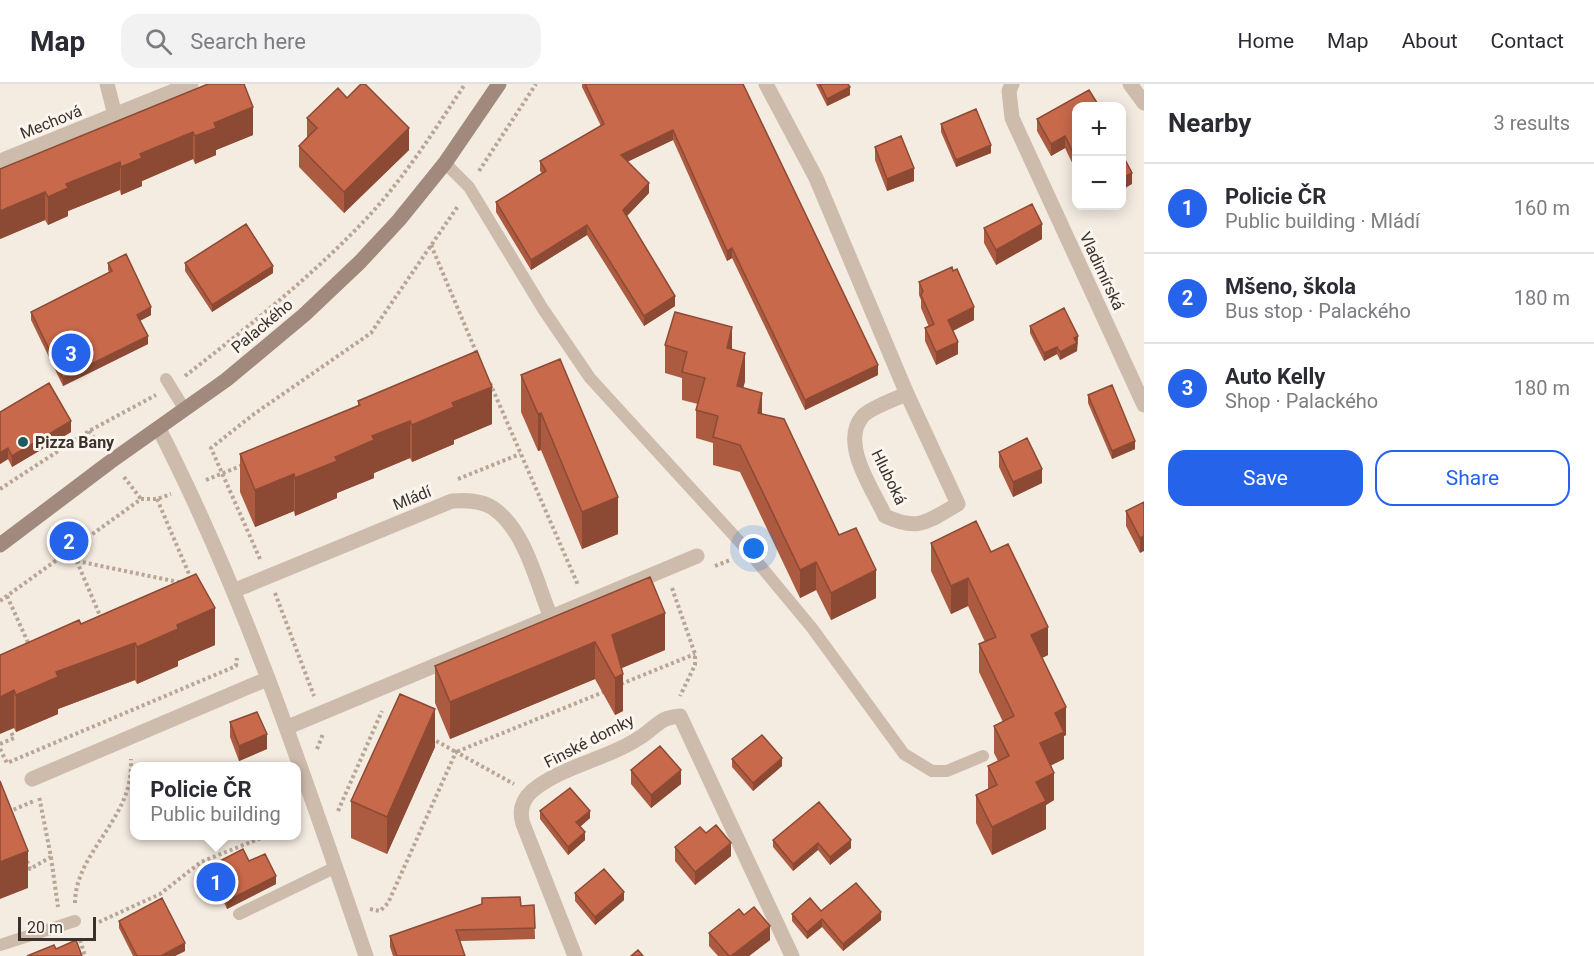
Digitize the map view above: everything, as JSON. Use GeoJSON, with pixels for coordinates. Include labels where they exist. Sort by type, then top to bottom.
{"type":"FeatureCollection","features":[{"type":"Feature","properties":{"kind":"street"},"geometry":{"type":"LineString","coordinates":[[107,84],[115,115]]}},
{"type":"Feature","properties":{"kind":"street","name":"Mechová"},"geometry":{"type":"LineString","coordinates":[[0,161],[191,84]]}},
{"type":"Feature","properties":{"kind":"street","name":"Palackého"},"geometry":{"type":"LineString","coordinates":[[0,545],[110,462],[226,380],[304,315],[360,262],[399,220],[445,163],[499,84]]}},
{"type":"Feature","properties":{"kind":"street","name":"Hluboká"},"geometry":{"type":"LineString","coordinates":[[766,84],[816,178],[907,394],[958,504],[924,523],[903,524],[885,516],[855,449],[854,431],[863,415],[907,394]]}},
{"type":"Feature","properties":{"kind":"street","name":"Vladimírská"},"geometry":{"type":"LineString","coordinates":[[1012,84],[1009,91],[1012,118],[1144,405]]}},
{"type":"Feature","properties":{"kind":"street"},"geometry":{"type":"LineString","coordinates":[[1130,84],[1144,103]]}},
{"type":"Feature","properties":{"kind":"street"},"geometry":{"type":"LineString","coordinates":[[159,429],[188,487],[233,591],[300,762]]}},
{"type":"Feature","properties":{"kind":"street","name":"Mládí"},"geometry":{"type":"LineString","coordinates":[[233,591],[452,501],[471,500],[492,507],[507,521],[519,539],[550,615]]}},
{"type":"Feature","properties":{"kind":"street"},"geometry":{"type":"LineString","coordinates":[[288,727],[550,615],[696,556]]}},
{"type":"Feature","properties":{"kind":"street"},"geometry":{"type":"LineString","coordinates":[[32,779],[267,679]]}},
{"type":"Feature","properties":{"kind":"street"},"geometry":{"type":"LineString","coordinates":[[669,717],[680,716],[792,956]]}},
{"type":"Feature","properties":{"kind":"street","name":"Finské domky"},"geometry":{"type":"LineString","coordinates":[[530,794],[560,775],[644,735],[663,718],[669,717]]}},
{"type":"Feature","properties":{"kind":"street"},"geometry":{"type":"LineString","coordinates":[[301,765],[366,956]]}},
{"type":"Feature","properties":{"kind":"street"},"geometry":{"type":"LineString","coordinates":[[530,794],[522,804],[523,824],[575,956]]}},
{"type":"Feature","properties":{"kind":"lane"},"geometry":{"type":"LineString","coordinates":[[445,163],[469,187],[543,309],[590,378],[749,552],[812,628],[904,754],[932,771],[947,771],[983,756]]}},
{"type":"Feature","properties":{"kind":"lane"},"geometry":{"type":"LineString","coordinates":[[168,383],[185,410]]}},
{"type":"Feature","properties":{"kind":"lane"},"geometry":{"type":"LineString","coordinates":[[239,914],[336,867]]}},
{"type":"Feature","properties":{"kind":"lane"},"geometry":{"type":"LineString","coordinates":[[0,945],[75,921]]}},
{"type":"Feature","properties":{"kind":"path"},"geometry":{"type":"LineString","coordinates":[[0,489],[168,383],[310,274],[366,219],[426,143],[465,84]]}},
{"type":"Feature","properties":{"kind":"path"},"geometry":{"type":"LineString","coordinates":[[319,714],[268,577],[211,448],[254,414],[371,333],[536,84]]}},
{"type":"Feature","properties":{"kind":"path"},"geometry":{"type":"LineString","coordinates":[[430,244],[482,365]]}},
{"type":"Feature","properties":{"kind":"path"},"geometry":{"type":"LineString","coordinates":[[486,375],[585,601]]}},
{"type":"Feature","properties":{"kind":"path"},"geometry":{"type":"LineString","coordinates":[[0,601],[141,499],[157,499],[244,464]]}},
{"type":"Feature","properties":{"kind":"path"},"geometry":{"type":"LineString","coordinates":[[157,499],[195,590]]}},
{"type":"Feature","properties":{"kind":"path"},"geometry":{"type":"LineString","coordinates":[[72,550],[102,620]]}},
{"type":"Feature","properties":{"kind":"path"},"geometry":{"type":"LineString","coordinates":[[710,568],[749,552]]}},
{"type":"Feature","properties":{"kind":"path"},"geometry":{"type":"LineString","coordinates":[[77,561],[193,584]]}},
{"type":"Feature","properties":{"kind":"path"},"geometry":{"type":"LineString","coordinates":[[669,717],[695,665],[695,654],[670,584]]}},
{"type":"Feature","properties":{"kind":"path"},"geometry":{"type":"LineString","coordinates":[[7,596],[31,650]]}},
{"type":"Feature","properties":{"kind":"path"},"geometry":{"type":"LineString","coordinates":[[0,749],[7,763],[24,756],[236,666],[238,648]]}},
{"type":"Feature","properties":{"kind":"path"},"geometry":{"type":"LineString","coordinates":[[619,685],[695,654]]}},
{"type":"Feature","properties":{"kind":"path"},"geometry":{"type":"LineString","coordinates":[[365,907],[380,911],[388,903],[456,752],[608,690]]}},
{"type":"Feature","properties":{"kind":"path"},"geometry":{"type":"LineString","coordinates":[[377,703],[391,716]]}},
{"type":"Feature","properties":{"kind":"path"},"geometry":{"type":"LineString","coordinates":[[333,822],[382,710]]}},
{"type":"Feature","properties":{"kind":"path"},"geometry":{"type":"LineString","coordinates":[[315,754],[324,732],[329,728]]}},
{"type":"Feature","properties":{"kind":"path"},"geometry":{"type":"LineString","coordinates":[[0,744],[14,738],[10,730]]}},
{"type":"Feature","properties":{"kind":"path"},"geometry":{"type":"LineString","coordinates":[[131,762],[133,736]]}},
{"type":"Feature","properties":{"kind":"path"},"geometry":{"type":"LineString","coordinates":[[428,736],[530,794]]}},
{"type":"Feature","properties":{"kind":"path"},"geometry":{"type":"LineString","coordinates":[[24,756],[39,798],[61,925]]}},
{"type":"Feature","properties":{"kind":"path"},"geometry":{"type":"LineString","coordinates":[[130,772],[129,784],[115,816],[75,887],[75,921],[99,922],[160,894],[201,862],[256,840]]}},
{"type":"Feature","properties":{"kind":"path"},"geometry":{"type":"LineString","coordinates":[[4,804],[8,812],[39,798]]}},
{"type":"Feature","properties":{"kind":"path"},"geometry":{"type":"LineString","coordinates":[[26,859],[30,869],[51,857]]}},
{"type":"Feature","properties":{"kind":"building"},"geometry":{"type":"Polygon","coordinates":[[[208,84],[244,84],[253,107],[214,123],[216,128],[195,136],[193,132],[140,154],[142,158],[121,167],[120,162],[66,184],[68,188],[48,197],[45,192],[0,211],[0,169],[208,84]]]}},
{"type":"Feature","properties":{"kind":"building"},"geometry":{"type":"Polygon","coordinates":[[[361,84],[365,84],[409,128],[344,192],[299,146],[317,128],[307,118],[338,88],[347,98],[361,84]]]}},
{"type":"Feature","properties":{"kind":"building"},"geometry":{"type":"Polygon","coordinates":[[[585,84],[743,84],[878,365],[805,400],[732,248],[727,251],[673,130],[621,155],[649,183],[623,210],[675,296],[644,316],[587,225],[531,260],[496,202],[546,171],[540,161],[604,124],[585,84]]]}},
{"type":"Feature","properties":{"kind":"building"},"geometry":{"type":"Polygon","coordinates":[[[820,84],[848,84],[850,87],[827,99],[820,84]]]}},
{"type":"Feature","properties":{"kind":"building"},"geometry":{"type":"Polygon","coordinates":[[[1089,90],[1096,102],[1072,102],[1072,151],[1065,136],[1051,144],[1037,119],[1089,90]]]}},
{"type":"Feature","properties":{"kind":"building"},"geometry":{"type":"Polygon","coordinates":[[[976,109],[991,145],[956,160],[941,124],[976,109]]]}},
{"type":"Feature","properties":{"kind":"building"},"geometry":{"type":"Polygon","coordinates":[[[901,136],[914,168],[887,179],[875,147],[901,136]]]}},
{"type":"Feature","properties":{"kind":"building"},"geometry":{"type":"Polygon","coordinates":[[[1126,162],[1132,173],[1126,176],[1126,162]]]}},
{"type":"Feature","properties":{"kind":"building"},"geometry":{"type":"Polygon","coordinates":[[[1032,204],[1042,224],[996,250],[984,228],[1032,204]]]}},
{"type":"Feature","properties":{"kind":"building"},"geometry":{"type":"Polygon","coordinates":[[[246,224],[273,266],[212,305],[185,263],[246,224]]]}},
{"type":"Feature","properties":{"kind":"building"},"geometry":{"type":"Polygon","coordinates":[[[126,254],[151,307],[137,315],[148,336],[63,378],[31,312],[112,271],[108,263],[126,254]]]}},
{"type":"Feature","properties":{"kind":"building"},"geometry":{"type":"Polygon","coordinates":[[[952,267],[953,271],[957,269],[974,307],[948,320],[958,342],[936,352],[925,328],[934,324],[921,295],[923,291],[919,282],[952,267]]]}},
{"type":"Feature","properties":{"kind":"building"},"geometry":{"type":"Polygon","coordinates":[[[1064,308],[1078,336],[1074,338],[1077,343],[1060,352],[1057,347],[1044,353],[1030,326],[1064,308]]]}},
{"type":"Feature","properties":{"kind":"building"},"geometry":{"type":"Polygon","coordinates":[[[675,312],[732,327],[727,348],[745,353],[737,386],[762,393],[758,413],[784,419],[839,535],[856,528],[876,570],[831,593],[816,562],[800,570],[740,445],[713,437],[718,416],[696,410],[705,378],[682,372],[687,352],[665,345],[675,312]]]}},
{"type":"Feature","properties":{"kind":"building"},"geometry":{"type":"Polygon","coordinates":[[[477,351],[492,387],[452,403],[454,407],[412,425],[410,421],[372,436],[374,440],[335,457],[337,461],[295,478],[294,474],[255,490],[240,454],[360,405],[358,401],[477,351]]]}},
{"type":"Feature","properties":{"kind":"building"},"geometry":{"type":"Polygon","coordinates":[[[560,359],[618,497],[582,512],[541,413],[538,414],[521,375],[560,359]]]}},
{"type":"Feature","properties":{"kind":"building"},"geometry":{"type":"Polygon","coordinates":[[[49,383],[71,421],[12,456],[8,448],[0,453],[0,412],[49,383]]]}},
{"type":"Feature","properties":{"kind":"building"},"geometry":{"type":"Polygon","coordinates":[[[1112,385],[1135,441],[1112,451],[1088,395],[1112,385]]]}},
{"type":"Feature","properties":{"kind":"building"},"geometry":{"type":"Polygon","coordinates":[[[1027,438],[1042,469],[1013,482],[999,452],[1027,438]]]}},
{"type":"Feature","properties":{"kind":"building"},"geometry":{"type":"Polygon","coordinates":[[[1144,502],[1144,536],[1140,538],[1126,511],[1144,502]]]}},
{"type":"Feature","properties":{"kind":"building"},"geometry":{"type":"Polygon","coordinates":[[[976,521],[991,552],[1008,544],[1048,627],[1031,635],[1066,707],[1055,713],[1064,732],[1040,743],[1054,773],[1036,782],[1046,801],[992,827],[976,795],[997,785],[988,766],[1009,756],[994,726],[1014,716],[979,644],[996,637],[968,578],[951,586],[931,543],[976,521]]]}},
{"type":"Feature","properties":{"kind":"building"},"geometry":{"type":"Polygon","coordinates":[[[196,574],[215,608],[177,625],[178,629],[137,647],[135,643],[56,672],[58,677],[16,695],[14,690],[0,697],[0,655],[79,620],[81,624],[196,574]]]}},
{"type":"Feature","properties":{"kind":"building"},"geometry":{"type":"Polygon","coordinates":[[[650,577],[665,613],[612,635],[623,674],[615,678],[595,642],[450,702],[435,666],[650,577]]]}},
{"type":"Feature","properties":{"kind":"building"},"geometry":{"type":"Polygon","coordinates":[[[400,694],[435,709],[387,817],[351,801],[400,694]]]}},
{"type":"Feature","properties":{"kind":"building"},"geometry":{"type":"Polygon","coordinates":[[[257,712],[267,734],[239,746],[230,722],[257,712]]]}},
{"type":"Feature","properties":{"kind":"building"},"geometry":{"type":"Polygon","coordinates":[[[762,735],[782,758],[753,783],[732,759],[762,735]]]}},
{"type":"Feature","properties":{"kind":"building"},"geometry":{"type":"Polygon","coordinates":[[[660,746],[681,770],[651,795],[631,770],[660,746]]]}},
{"type":"Feature","properties":{"kind":"building"},"geometry":{"type":"Polygon","coordinates":[[[0,781],[28,851],[0,862],[0,781]]]}},
{"type":"Feature","properties":{"kind":"building"},"geometry":{"type":"Polygon","coordinates":[[[570,788],[590,811],[576,822],[585,832],[568,847],[540,811],[570,788]]]}},
{"type":"Feature","properties":{"kind":"building"},"geometry":{"type":"Polygon","coordinates":[[[819,802],[851,840],[830,857],[818,843],[793,864],[773,840],[819,802]]]}},
{"type":"Feature","properties":{"kind":"building"},"geometry":{"type":"Polygon","coordinates":[[[716,825],[731,843],[695,872],[675,847],[700,827],[706,833],[716,825]]]}},
{"type":"Feature","properties":{"kind":"building"},"geometry":{"type":"Polygon","coordinates":[[[243,849],[249,861],[265,854],[276,876],[227,901],[210,866],[243,849]]]}},
{"type":"Feature","properties":{"kind":"building"},"geometry":{"type":"Polygon","coordinates":[[[604,869],[624,892],[595,917],[575,893],[604,869]]]}},
{"type":"Feature","properties":{"kind":"building"},"geometry":{"type":"Polygon","coordinates":[[[856,883],[881,912],[843,944],[822,919],[807,932],[792,914],[810,898],[821,911],[856,883]]]}},
{"type":"Feature","properties":{"kind":"building"},"geometry":{"type":"Polygon","coordinates":[[[520,897],[521,906],[534,905],[535,928],[456,930],[465,956],[397,956],[390,936],[482,904],[482,898],[520,897]]]}},
{"type":"Feature","properties":{"kind":"building"},"geometry":{"type":"Polygon","coordinates":[[[162,898],[185,943],[161,956],[137,956],[119,921],[162,898]]]}},
{"type":"Feature","properties":{"kind":"building"},"geometry":{"type":"Polygon","coordinates":[[[754,907],[770,926],[729,956],[709,933],[739,909],[744,915],[754,907]]]}},
{"type":"Feature","properties":{"kind":"building"},"geometry":{"type":"Polygon","coordinates":[[[76,940],[82,956],[27,956],[54,945],[56,949],[76,940]]]}},
{"type":"Feature","properties":{"kind":"building"},"geometry":{"type":"Polygon","coordinates":[[[638,950],[643,956],[631,956],[638,950]]]}},
{"type":"Feature","properties":{"kind":"place","name":"Auto Kelly"},"geometry":{"type":"Point","coordinates":[71,353]}},
{"type":"Feature","properties":{"kind":"place","name":"Pizza Bany"},"geometry":{"type":"Point","coordinates":[23,442]}},
{"type":"Feature","properties":{"kind":"place","name":"Mšeno, škola"},"geometry":{"type":"Point","coordinates":[69,541]}},
{"type":"Feature","properties":{"kind":"place","name":"Policie ČR"},"geometry":{"type":"Point","coordinates":[216,882]}}]}
